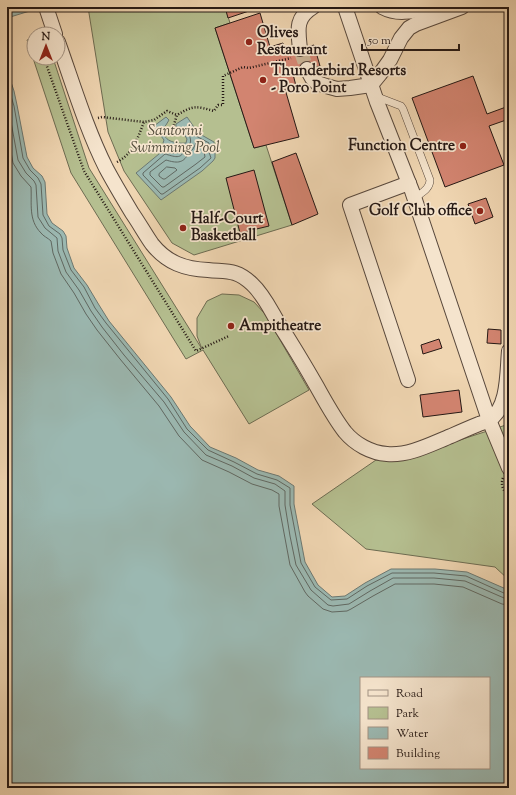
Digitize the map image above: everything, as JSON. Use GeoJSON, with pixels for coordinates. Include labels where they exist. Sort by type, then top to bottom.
{"type":"FeatureCollection","features":[{"type":"Feature","properties":{"kind":"street"},"geometry":{"type":"LineString","coordinates":[[46,7],[52,26]]}},
{"type":"Feature","properties":{"kind":"street"},"geometry":{"type":"LineString","coordinates":[[298,53],[299,23],[301,17],[313,7]]}},
{"type":"Feature","properties":{"kind":"street"},"geometry":{"type":"LineString","coordinates":[[345,7],[373,90],[415,198],[507,471]]}},
{"type":"Feature","properties":{"kind":"street"},"geometry":{"type":"LineString","coordinates":[[382,7],[394,11],[405,12],[427,7]]}},
{"type":"Feature","properties":{"kind":"street"},"geometry":{"type":"LineString","coordinates":[[373,90],[383,69],[390,60],[401,38],[409,28],[462,7]]}},
{"type":"Feature","properties":{"kind":"street"},"geometry":{"type":"LineString","coordinates":[[66,64],[86,120],[109,174],[153,245],[172,262],[181,266],[192,269],[235,272],[244,277],[254,286],[267,304],[346,433],[365,448],[386,454],[399,454],[416,450],[490,420],[500,408],[504,398],[509,351]]}},
{"type":"Feature","properties":{"kind":"street"},"geometry":{"type":"LineString","coordinates":[[307,69],[316,83],[337,89],[350,88],[373,90]]}},
{"type":"Feature","properties":{"kind":"street"},"geometry":{"type":"LineString","coordinates":[[408,380],[350,205],[409,183]]}},
{"type":"Feature","properties":{"kind":"lane"},"geometry":{"type":"LineString","coordinates":[[373,90],[401,106],[406,116],[430,180],[428,187],[415,198]]}},
{"type":"Feature","properties":{"kind":"path"},"geometry":{"type":"LineString","coordinates":[[172,131],[177,115],[187,109],[197,107],[214,112],[218,105],[223,105],[223,76],[243,67],[249,68],[298,53]]}},
{"type":"Feature","properties":{"kind":"path"},"geometry":{"type":"LineString","coordinates":[[86,120],[102,117],[144,122],[154,120],[167,111],[177,115]]}},
{"type":"Feature","properties":{"kind":"path"},"geometry":{"type":"LineString","coordinates":[[120,160],[131,151],[144,122]]}},
{"type":"Feature","properties":{"kind":"path"},"geometry":{"type":"LineString","coordinates":[[196,351],[229,336]]}},
{"type":"Feature","properties":{"kind":"path"},"geometry":{"type":"LineString","coordinates":[[507,471],[502,480],[502,487],[509,497]]}},
{"type":"Feature","properties":{"kind":"green space","name":"Santorini Swimming Pool"},"geometry":{"type":"Polygon","coordinates":[[[88,7],[225,7],[230,23],[215,28],[254,148],[266,145],[292,225],[194,255],[172,243],[124,171],[108,132],[88,7]]]}},
{"type":"Feature","properties":{"kind":"green space"},"geometry":{"type":"Polygon","coordinates":[[[36,66],[56,66],[89,168],[202,349],[197,336],[197,318],[207,301],[222,294],[239,295],[254,302],[265,314],[309,390],[249,424],[203,350],[186,359],[71,173],[36,66]]]}},
{"type":"Feature","properties":{"kind":"green space"},"geometry":{"type":"Polygon","coordinates":[[[509,424],[509,580],[495,567],[366,549],[312,504],[376,460],[395,461],[509,424]]]}},
{"type":"Feature","properties":{"kind":"water"},"geometry":{"type":"Polygon","coordinates":[[[7,7],[32,7],[33,10],[7,18],[7,7]]]}},
{"type":"Feature","properties":{"kind":"water"},"geometry":{"type":"Polygon","coordinates":[[[7,76],[14,91],[27,157],[33,168],[42,176],[45,182],[47,214],[52,223],[63,231],[66,236],[67,248],[74,268],[87,285],[109,321],[171,397],[190,426],[210,447],[236,458],[258,470],[279,476],[294,486],[294,504],[305,562],[318,585],[332,597],[345,596],[391,569],[435,569],[467,572],[506,589],[509,592],[509,788],[7,788],[7,76]]]}},
{"type":"Feature","properties":{"kind":"water"},"geometry":{"type":"Polygon","coordinates":[[[166,117],[169,120],[163,128],[163,132],[167,139],[178,143],[186,143],[187,139],[176,127],[176,124],[187,117],[198,133],[214,142],[212,148],[215,153],[215,158],[202,171],[161,200],[136,173],[165,149],[172,153],[180,152],[176,148],[165,145],[161,136],[153,131],[154,126],[166,117]]]}},
{"type":"Feature","properties":{"kind":"building"},"geometry":{"type":"Polygon","coordinates":[[[225,7],[258,7],[258,8],[228,18],[225,7]]]}},
{"type":"Feature","properties":{"kind":"building","name":"Thunderbird Resorts - Poro Point"},"geometry":{"type":"Polygon","coordinates":[[[260,13],[270,47],[283,43],[286,53],[314,45],[320,66],[293,74],[296,86],[285,89],[299,137],[254,148],[215,28],[260,13]]]}},
{"type":"Feature","properties":{"kind":"building","name":"Function Centre"},"geometry":{"type":"Polygon","coordinates":[[[473,76],[487,114],[506,107],[509,115],[509,119],[489,126],[504,165],[445,187],[412,98],[473,76]]]}},
{"type":"Feature","properties":{"kind":"building"},"geometry":{"type":"Polygon","coordinates":[[[296,153],[318,214],[292,225],[272,162],[296,153]]]}},
{"type":"Feature","properties":{"kind":"building"},"geometry":{"type":"Polygon","coordinates":[[[254,170],[269,226],[240,233],[226,178],[254,170]]]}},
{"type":"Feature","properties":{"kind":"building","name":"Golf Club office"},"geometry":{"type":"Polygon","coordinates":[[[486,198],[493,217],[475,224],[468,204],[486,198]]]}},
{"type":"Feature","properties":{"kind":"building"},"geometry":{"type":"Polygon","coordinates":[[[488,329],[501,330],[501,344],[487,343],[488,329]]]}},
{"type":"Feature","properties":{"kind":"building"},"geometry":{"type":"Polygon","coordinates":[[[439,339],[442,348],[423,354],[421,345],[439,339]]]}},
{"type":"Feature","properties":{"kind":"building"},"geometry":{"type":"Polygon","coordinates":[[[459,390],[462,412],[423,417],[420,395],[459,390]]]}},
{"type":"Feature","properties":{"kind":"tunnel"},"geometry":{"type":"LineString","coordinates":[[300,49],[307,69]]}},
{"type":"Feature","properties":{"kind":"place","name":"Olives Restaurant"},"geometry":{"type":"Point","coordinates":[249,42]}},
{"type":"Feature","properties":{"kind":"place","name":"Thunderbird Resorts - Poro Point"},"geometry":{"type":"Point","coordinates":[263,80]}},
{"type":"Feature","properties":{"kind":"place","name":"Function Centre"},"geometry":{"type":"Point","coordinates":[463,146]}},
{"type":"Feature","properties":{"kind":"place","name":"Golf Club office"},"geometry":{"type":"Point","coordinates":[480,211]}},
{"type":"Feature","properties":{"kind":"place","name":"Half-Court Basketball"},"geometry":{"type":"Point","coordinates":[183,228]}},
{"type":"Feature","properties":{"kind":"place","name":"Ampitheatre"},"geometry":{"type":"Point","coordinates":[231,326]}}]}
